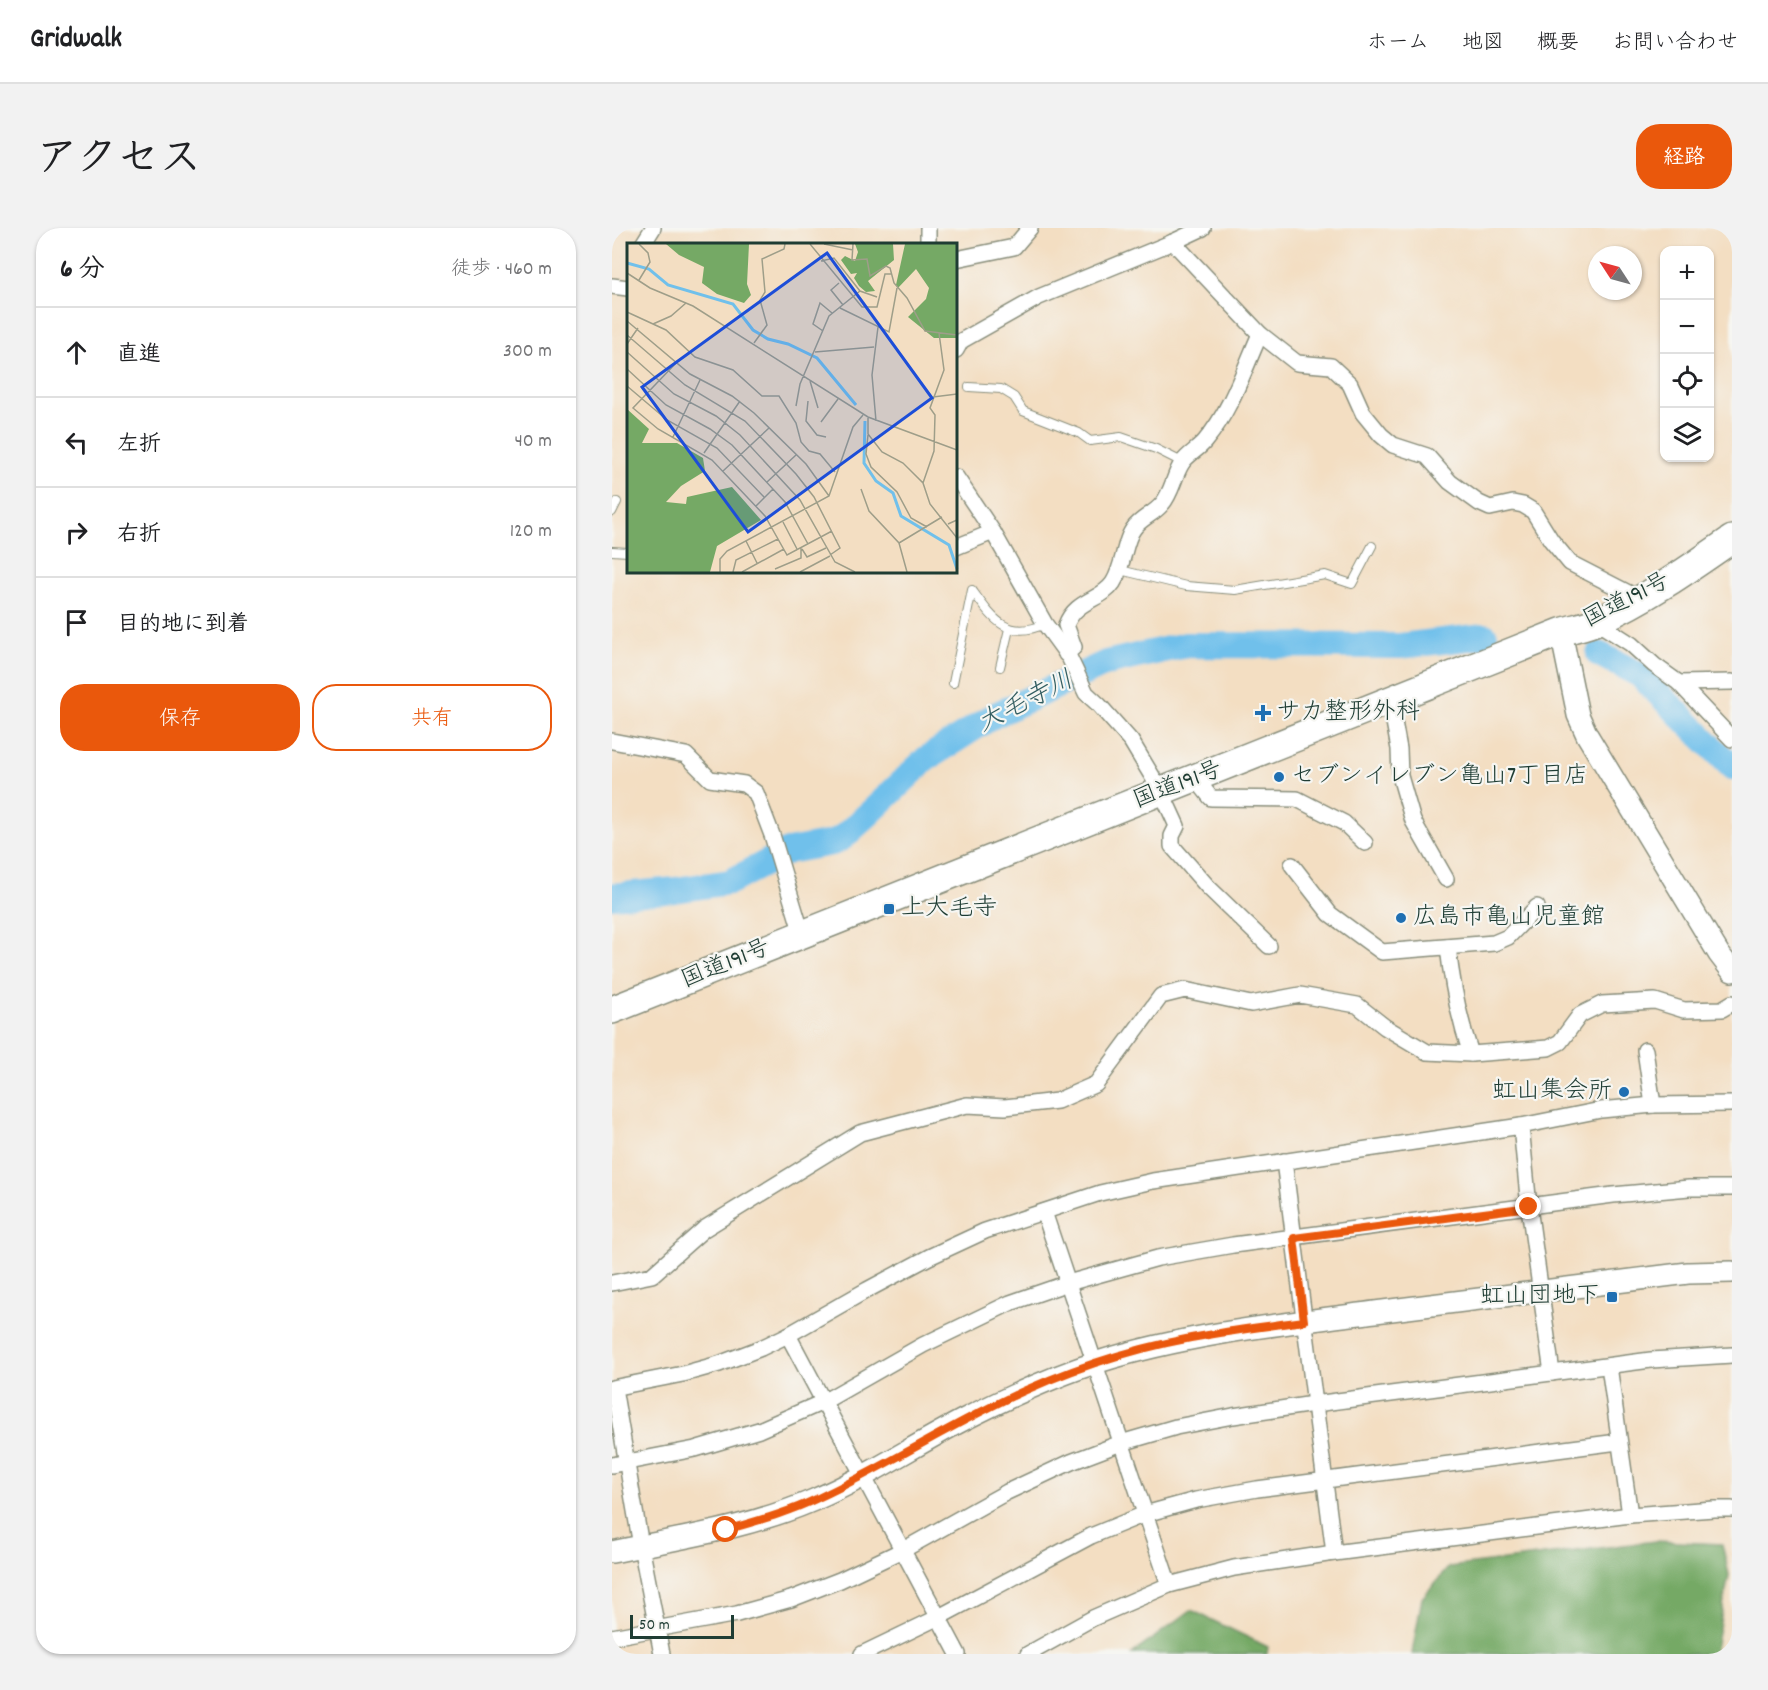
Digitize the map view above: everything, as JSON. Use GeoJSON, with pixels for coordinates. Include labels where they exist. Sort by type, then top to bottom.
{"type":"FeatureCollection","features":[{"type":"Feature","properties":{"kind":"highway","name":"国道191号"},"geometry":{"type":"LineString","coordinates":[[612,1010],[1561,632],[1595,621],[1640,599],[1732,539]]}},
{"type":"Feature","properties":{"kind":"street"},"geometry":{"type":"LineString","coordinates":[[645,243],[653,228]]}},
{"type":"Feature","properties":{"kind":"street"},"geometry":{"type":"LineString","coordinates":[[957,259],[1014,247],[1030,228]]}},
{"type":"Feature","properties":{"kind":"street"},"geometry":{"type":"LineString","coordinates":[[957,348],[961,341],[1039,297],[1203,228]]}},
{"type":"Feature","properties":{"kind":"street"},"geometry":{"type":"LineString","coordinates":[[1173,242],[1260,334],[1297,363],[1330,366],[1350,384],[1363,413],[1381,435],[1393,445],[1427,456],[1450,482],[1479,503],[1490,507],[1514,503],[1533,511],[1551,540],[1570,563],[1640,599]]}},
{"type":"Feature","properties":{"kind":"street"},"geometry":{"type":"LineString","coordinates":[[612,286],[627,288]]}},
{"type":"Feature","properties":{"kind":"street"},"geometry":{"type":"LineString","coordinates":[[1068,656],[1074,647],[1066,625],[1069,619],[1083,604],[1111,586],[1120,570],[1131,532],[1135,526],[1163,504],[1182,462],[1205,441],[1228,407],[1260,334]]}},
{"type":"Feature","properties":{"kind":"street"},"geometry":{"type":"LineString","coordinates":[[957,478],[993,532],[1045,624],[1068,656],[1086,693],[1131,741],[1161,791],[1178,826],[1172,836],[1172,846],[1208,887],[1269,946]]}},
{"type":"Feature","properties":{"kind":"street"},"geometry":{"type":"LineString","coordinates":[[957,547],[993,532]]}},
{"type":"Feature","properties":{"kind":"street"},"geometry":{"type":"LineString","coordinates":[[1595,621],[1631,644],[1679,683],[1732,739]]}},
{"type":"Feature","properties":{"kind":"street"},"geometry":{"type":"LineString","coordinates":[[1561,632],[1578,715],[1587,735],[1719,954],[1732,971]]}},
{"type":"Feature","properties":{"kind":"street"},"geometry":{"type":"LineString","coordinates":[[1679,683],[1732,682]]}},
{"type":"Feature","properties":{"kind":"street"},"geometry":{"type":"LineString","coordinates":[[1390,700],[1399,749],[1400,776],[1413,821],[1446,879]]}},
{"type":"Feature","properties":{"kind":"street"},"geometry":{"type":"LineString","coordinates":[[612,741],[686,755],[710,779],[744,784],[756,793],[772,835],[802,934]]}},
{"type":"Feature","properties":{"kind":"street"},"geometry":{"type":"LineString","coordinates":[[1196,779],[1211,798],[1297,800],[1344,823],[1365,843]]}},
{"type":"Feature","properties":{"kind":"street"},"geometry":{"type":"LineString","coordinates":[[1292,865],[1330,914],[1382,952],[1494,943],[1508,937],[1537,907]]}},
{"type":"Feature","properties":{"kind":"street"},"geometry":{"type":"LineString","coordinates":[[1448,947],[1451,982],[1460,1022],[1471,1054]]}},
{"type":"Feature","properties":{"kind":"street"},"geometry":{"type":"LineString","coordinates":[[612,1283],[652,1275],[704,1229],[860,1133],[967,1105],[1005,1107],[1057,1101],[1096,1084],[1161,996],[1185,990],[1251,1004],[1300,995],[1357,1005],[1385,1027],[1427,1053],[1471,1054],[1548,1048],[1560,1042],[1580,1015],[1602,1004],[1655,1001],[1684,1010],[1722,1009],[1732,1003]]}},
{"type":"Feature","properties":{"kind":"street"},"geometry":{"type":"LineString","coordinates":[[1645,1050],[1653,1105]]}},
{"type":"Feature","properties":{"kind":"street"},"geometry":{"type":"LineString","coordinates":[[662,1654],[641,1546],[620,1463],[613,1388],[683,1374],[719,1364],[788,1335],[929,1257],[986,1231],[1100,1193],[1153,1181],[1521,1126],[1601,1110],[1653,1105],[1732,1104]]}},
{"type":"Feature","properties":{"kind":"street"},"geometry":{"type":"LineString","coordinates":[[1521,1126],[1529,1207],[1552,1373]]}},
{"type":"Feature","properties":{"kind":"street"},"geometry":{"type":"LineString","coordinates":[[1284,1161],[1334,1552]]}},
{"type":"Feature","properties":{"kind":"street"},"geometry":{"type":"LineString","coordinates":[[620,1463],[695,1449],[759,1430],[823,1402],[923,1345],[1010,1303],[1068,1283],[1158,1258],[1233,1245],[1613,1195],[1689,1188],[1732,1188]]}},
{"type":"Feature","properties":{"kind":"street"},"geometry":{"type":"LineString","coordinates":[[1044,1212],[1169,1585]]}},
{"type":"Feature","properties":{"kind":"street"},"geometry":{"type":"LineString","coordinates":[[612,1552],[726,1530],[762,1520],[814,1500],[863,1476],[962,1420],[1028,1389],[1095,1363],[1152,1347],[1212,1334],[1304,1321],[1688,1273],[1732,1272]]}},
{"type":"Feature","properties":{"kind":"street"},"geometry":{"type":"LineString","coordinates":[[788,1335],[958,1654]]}},
{"type":"Feature","properties":{"kind":"street"},"geometry":{"type":"LineString","coordinates":[[612,1637],[737,1614],[791,1599],[840,1580],[903,1550],[1007,1492],[1071,1462],[1121,1443],[1176,1427],[1315,1404],[1651,1360],[1732,1355]]}},
{"type":"Feature","properties":{"kind":"street"},"geometry":{"type":"LineString","coordinates":[[1608,1366],[1630,1515]]}},
{"type":"Feature","properties":{"kind":"street"},"geometry":{"type":"LineString","coordinates":[[862,1654],[939,1617],[1091,1536],[1145,1514],[1206,1498],[1257,1489],[1618,1442]]}},
{"type":"Feature","properties":{"kind":"street"},"geometry":{"type":"LineString","coordinates":[[1028,1654],[1093,1618],[1169,1585],[1234,1568],[1334,1552],[1630,1515],[1732,1509]]}},
{"type":"Feature","properties":{"kind":"lane"},"geometry":{"type":"LineString","coordinates":[[969,387],[1001,389],[1014,397],[1023,411],[1079,433],[1090,441],[1121,437],[1182,462]]}},
{"type":"Feature","properties":{"kind":"lane"},"geometry":{"type":"LineString","coordinates":[[612,512],[617,502]]}},
{"type":"Feature","properties":{"kind":"lane"},"geometry":{"type":"LineString","coordinates":[[1120,570],[1186,586],[1235,590],[1324,575],[1352,584],[1372,546]]}},
{"type":"Feature","properties":{"kind":"lane"},"geometry":{"type":"LineString","coordinates":[[612,551],[627,552]]}},
{"type":"Feature","properties":{"kind":"lane"},"geometry":{"type":"LineString","coordinates":[[952,683],[972,590],[990,615],[1009,629],[1030,631],[1045,624]]}},
{"type":"Feature","properties":{"kind":"lane"},"geometry":{"type":"LineString","coordinates":[[1000,667],[1009,629]]}},
{"type":"Feature","properties":{"kind":"green space"},"geometry":{"type":"Polygon","coordinates":[[[1655,1541],[1722,1544],[1729,1575],[1714,1654],[1412,1654],[1422,1598],[1449,1567],[1655,1541]]]}},
{"type":"Feature","properties":{"kind":"green space"},"geometry":{"type":"Polygon","coordinates":[[[1191,1610],[1268,1647],[1267,1654],[1132,1654],[1191,1610]]]}},
{"type":"Feature","properties":{"kind":"waterway","name":"大毛寺川"},"geometry":{"type":"LineString","coordinates":[[612,896],[730,882],[788,851],[832,843],[842,838],[926,759],[993,716],[1106,663],[1186,645],[1400,646],[1485,636]]}},
{"type":"Feature","properties":{"kind":"waterway","name":"大毛寺川"},"geometry":{"type":"LineString","coordinates":[[1599,654],[1640,675],[1732,767]]}},
{"type":"Feature","properties":{"kind":"place","name":"サカ整形外科"},"geometry":{"type":"Point","coordinates":[1263,713]}},
{"type":"Feature","properties":{"kind":"place","name":"セブンイレブン亀山7丁目店"},"geometry":{"type":"Point","coordinates":[1279,777]}},
{"type":"Feature","properties":{"kind":"place","name":"上大毛寺"},"geometry":{"type":"Point","coordinates":[889,909]}},
{"type":"Feature","properties":{"kind":"place","name":"広島市亀山児童館"},"geometry":{"type":"Point","coordinates":[1401,918]}},
{"type":"Feature","properties":{"kind":"place","name":"虹山集会所"},"geometry":{"type":"Point","coordinates":[1624,1092]}},
{"type":"Feature","properties":{"kind":"place","name":"虹山団地下"},"geometry":{"type":"Point","coordinates":[1612,1297]}},
{"type":"Feature","properties":{"kind":"route"},"geometry":{"type":"LineString","coordinates":[[726,1530],[762,1520],[814,1500],[863,1476],[962,1420],[1028,1389],[1095,1363],[1152,1347],[1212,1334],[1304,1321],[1294,1238],[1529,1207]]}}]}
